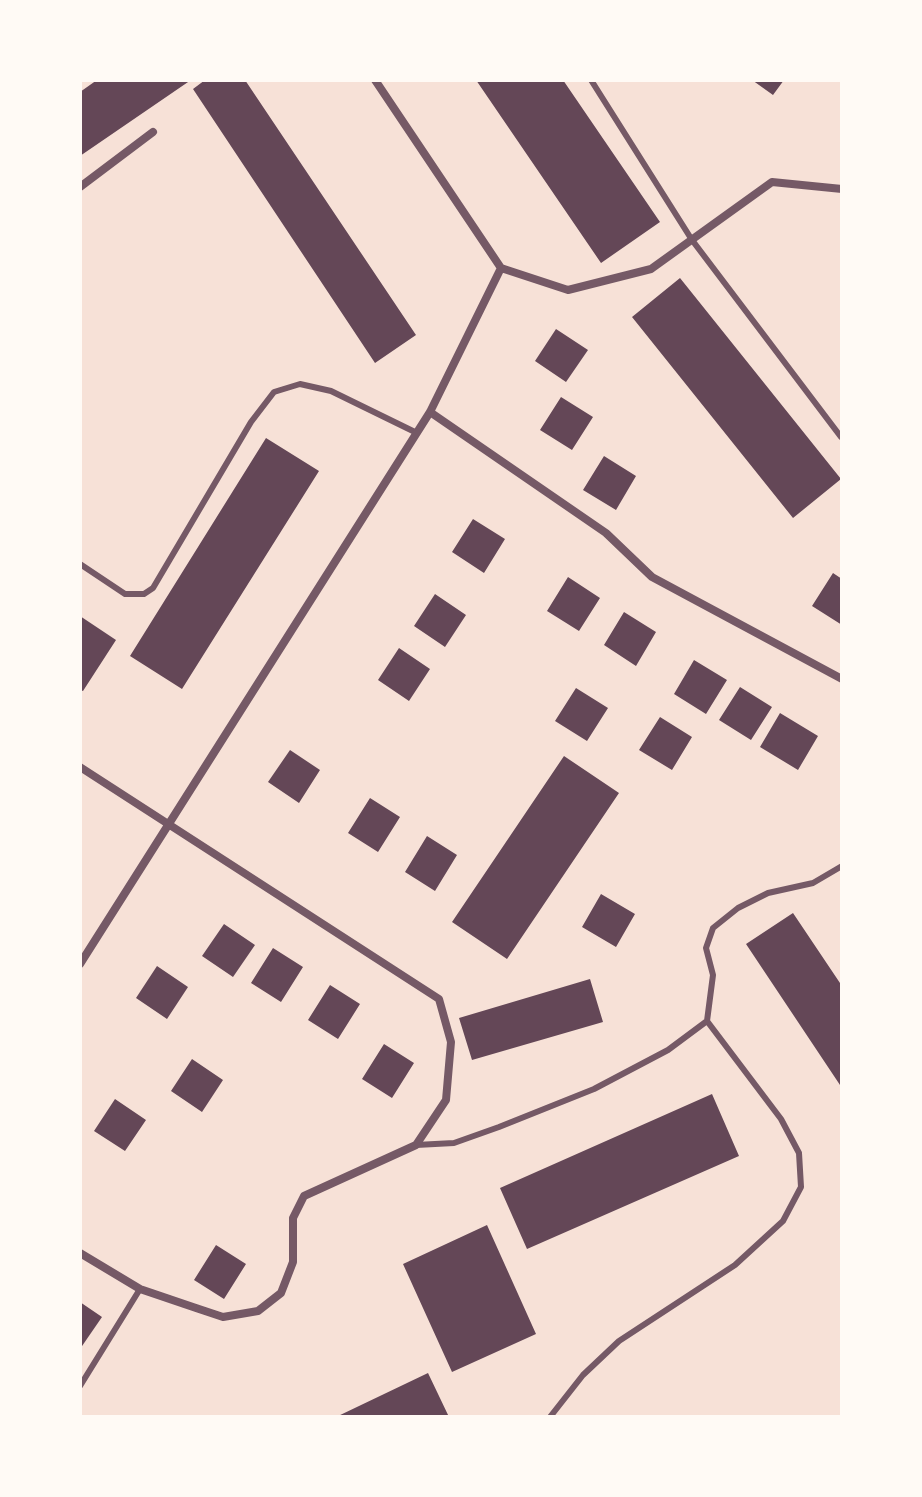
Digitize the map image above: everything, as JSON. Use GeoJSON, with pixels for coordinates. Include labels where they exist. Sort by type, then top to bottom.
{"type":"FeatureCollection","features":[{"type":"Feature","properties":{"kind":"street"},"geometry":{"type":"LineString","coordinates":[[375,80],[501,268],[568,290],[651,269],[772,182],[842,189]]}},
{"type":"Feature","properties":{"kind":"street"},"geometry":{"type":"LineString","coordinates":[[80,187],[153,132]]}},
{"type":"Feature","properties":{"kind":"street"},"geometry":{"type":"LineString","coordinates":[[80,964],[430,412],[501,268]]}},
{"type":"Feature","properties":{"kind":"street"},"geometry":{"type":"LineString","coordinates":[[430,412],[606,533],[652,577],[842,679]]}},
{"type":"Feature","properties":{"kind":"street"},"geometry":{"type":"LineString","coordinates":[[80,767],[439,999],[451,1042],[446,1100],[416,1145],[304,1196],[293,1218],[293,1262],[281,1293],[258,1311],[223,1317],[140,1289],[80,1253]]}},
{"type":"Feature","properties":{"kind":"lane"},"geometry":{"type":"LineString","coordinates":[[591,80],[692,240],[841,437]]}},
{"type":"Feature","properties":{"kind":"lane"},"geometry":{"type":"LineString","coordinates":[[80,564],[125,594],[144,594],[153,588],[251,422],[274,392],[300,384],[331,391],[417,433]]}},
{"type":"Feature","properties":{"kind":"lane"},"geometry":{"type":"LineString","coordinates":[[550,1417],[583,1375],[619,1341],[735,1265],[783,1221],[801,1187],[799,1153],[781,1119],[707,1021],[713,975],[706,948],[713,928],[738,908],[768,893],[813,883],[842,866]]}},
{"type":"Feature","properties":{"kind":"lane"},"geometry":{"type":"LineString","coordinates":[[416,1145],[454,1143],[594,1089],[668,1050],[707,1021]]}},
{"type":"Feature","properties":{"kind":"lane"},"geometry":{"type":"LineString","coordinates":[[80,1386],[140,1289]]}},
{"type":"Feature","properties":{"kind":"building"},"geometry":{"type":"Polygon","coordinates":[[[97,80],[191,80],[80,156],[80,92],[97,80]]]}},
{"type":"Feature","properties":{"kind":"building"},"geometry":{"type":"Polygon","coordinates":[[[205,80],[245,80],[416,335],[375,363],[193,89],[205,80]]]}},
{"type":"Feature","properties":{"kind":"building"},"geometry":{"type":"Polygon","coordinates":[[[476,80],[563,80],[660,222],[601,263],[476,80]]]}},
{"type":"Feature","properties":{"kind":"building"},"geometry":{"type":"Polygon","coordinates":[[[752,80],[784,80],[773,95],[752,80]]]}},
{"type":"Feature","properties":{"kind":"building"},"geometry":{"type":"Polygon","coordinates":[[[680,278],[841,479],[793,518],[632,317],[680,278]]]}},
{"type":"Feature","properties":{"kind":"building"},"geometry":{"type":"Polygon","coordinates":[[[556,329],[588,350],[566,382],[535,361],[556,329]]]}},
{"type":"Feature","properties":{"kind":"building"},"geometry":{"type":"Polygon","coordinates":[[[561,397],[593,417],[572,450],[540,430],[561,397]]]}},
{"type":"Feature","properties":{"kind":"building"},"geometry":{"type":"Polygon","coordinates":[[[266,438],[319,471],[182,689],[130,656],[266,438]]]}},
{"type":"Feature","properties":{"kind":"building"},"geometry":{"type":"Polygon","coordinates":[[[604,456],[636,476],[616,510],[583,490],[604,456]]]}},
{"type":"Feature","properties":{"kind":"building"},"geometry":{"type":"Polygon","coordinates":[[[473,519],[505,539],[484,573],[452,552],[473,519]]]}},
{"type":"Feature","properties":{"kind":"building"},"geometry":{"type":"Polygon","coordinates":[[[833,573],[842,579],[842,625],[812,606],[833,573]]]}},
{"type":"Feature","properties":{"kind":"building"},"geometry":{"type":"Polygon","coordinates":[[[568,577],[600,598],[579,631],[547,611],[568,577]]]}},
{"type":"Feature","properties":{"kind":"building"},"geometry":{"type":"Polygon","coordinates":[[[435,594],[466,615],[445,647],[414,626],[435,594]]]}},
{"type":"Feature","properties":{"kind":"building"},"geometry":{"type":"Polygon","coordinates":[[[624,612],[656,632],[636,666],[604,645],[624,612]]]}},
{"type":"Feature","properties":{"kind":"building"},"geometry":{"type":"Polygon","coordinates":[[[80,616],[116,640],[83,691],[80,690],[80,616]]]}},
{"type":"Feature","properties":{"kind":"building"},"geometry":{"type":"Polygon","coordinates":[[[399,648],[430,669],[409,701],[378,680],[399,648]]]}},
{"type":"Feature","properties":{"kind":"building"},"geometry":{"type":"Polygon","coordinates":[[[694,660],[727,680],[706,714],[674,694],[694,660]]]}},
{"type":"Feature","properties":{"kind":"building"},"geometry":{"type":"Polygon","coordinates":[[[740,687],[772,707],[751,740],[719,720],[740,687]]]}},
{"type":"Feature","properties":{"kind":"building"},"geometry":{"type":"Polygon","coordinates":[[[576,688],[608,708],[587,741],[555,721],[576,688]]]}},
{"type":"Feature","properties":{"kind":"building"},"geometry":{"type":"Polygon","coordinates":[[[780,713],[818,736],[798,770],[760,747],[780,713]]]}},
{"type":"Feature","properties":{"kind":"building"},"geometry":{"type":"Polygon","coordinates":[[[660,717],[692,737],[672,770],[639,750],[660,717]]]}},
{"type":"Feature","properties":{"kind":"building"},"geometry":{"type":"Polygon","coordinates":[[[290,750],[320,770],[299,803],[268,782],[290,750]]]}},
{"type":"Feature","properties":{"kind":"building"},"geometry":{"type":"Polygon","coordinates":[[[564,756],[619,793],[507,959],[452,922],[564,756]]]}},
{"type":"Feature","properties":{"kind":"building"},"geometry":{"type":"Polygon","coordinates":[[[370,798],[400,817],[378,852],[348,833],[370,798]]]}},
{"type":"Feature","properties":{"kind":"building"},"geometry":{"type":"Polygon","coordinates":[[[427,836],[457,855],[435,891],[405,872],[427,836]]]}},
{"type":"Feature","properties":{"kind":"building"},"geometry":{"type":"Polygon","coordinates":[[[601,894],[635,914],[616,947],[582,927],[601,894]]]}},
{"type":"Feature","properties":{"kind":"building"},"geometry":{"type":"Polygon","coordinates":[[[793,913],[842,986],[842,1088],[746,944],[793,913]]]}},
{"type":"Feature","properties":{"kind":"building"},"geometry":{"type":"Polygon","coordinates":[[[224,924],[255,945],[233,977],[202,956],[224,924]]]}},
{"type":"Feature","properties":{"kind":"building"},"geometry":{"type":"Polygon","coordinates":[[[273,948],[303,967],[281,1002],[251,983],[273,948]]]}},
{"type":"Feature","properties":{"kind":"building"},"geometry":{"type":"Polygon","coordinates":[[[157,966],[188,987],[167,1019],[136,998],[157,966]]]}},
{"type":"Feature","properties":{"kind":"building"},"geometry":{"type":"Polygon","coordinates":[[[590,979],[603,1022],[472,1060],[459,1018],[590,979]]]}},
{"type":"Feature","properties":{"kind":"building"},"geometry":{"type":"Polygon","coordinates":[[[330,985],[360,1004],[338,1039],[308,1020],[330,985]]]}},
{"type":"Feature","properties":{"kind":"building"},"geometry":{"type":"Polygon","coordinates":[[[384,1044],[414,1063],[392,1098],[362,1079],[384,1044]]]}},
{"type":"Feature","properties":{"kind":"building"},"geometry":{"type":"Polygon","coordinates":[[[192,1059],[223,1080],[202,1112],[171,1091],[192,1059]]]}},
{"type":"Feature","properties":{"kind":"building"},"geometry":{"type":"Polygon","coordinates":[[[712,1094],[739,1156],[527,1249],[500,1188],[712,1094]]]}},
{"type":"Feature","properties":{"kind":"building"},"geometry":{"type":"Polygon","coordinates":[[[115,1099],[146,1120],[125,1151],[94,1131],[115,1099]]]}},
{"type":"Feature","properties":{"kind":"building"},"geometry":{"type":"Polygon","coordinates":[[[487,1225],[536,1334],[452,1372],[403,1264],[487,1225]]]}},
{"type":"Feature","properties":{"kind":"building"},"geometry":{"type":"Polygon","coordinates":[[[216,1245],[246,1264],[224,1299],[194,1280],[216,1245]]]}},
{"type":"Feature","properties":{"kind":"building"},"geometry":{"type":"Polygon","coordinates":[[[80,1302],[102,1317],[80,1349],[80,1302]]]}},
{"type":"Feature","properties":{"kind":"building"},"geometry":{"type":"Polygon","coordinates":[[[428,1373],[449,1417],[336,1417],[428,1373]]]}}]}
